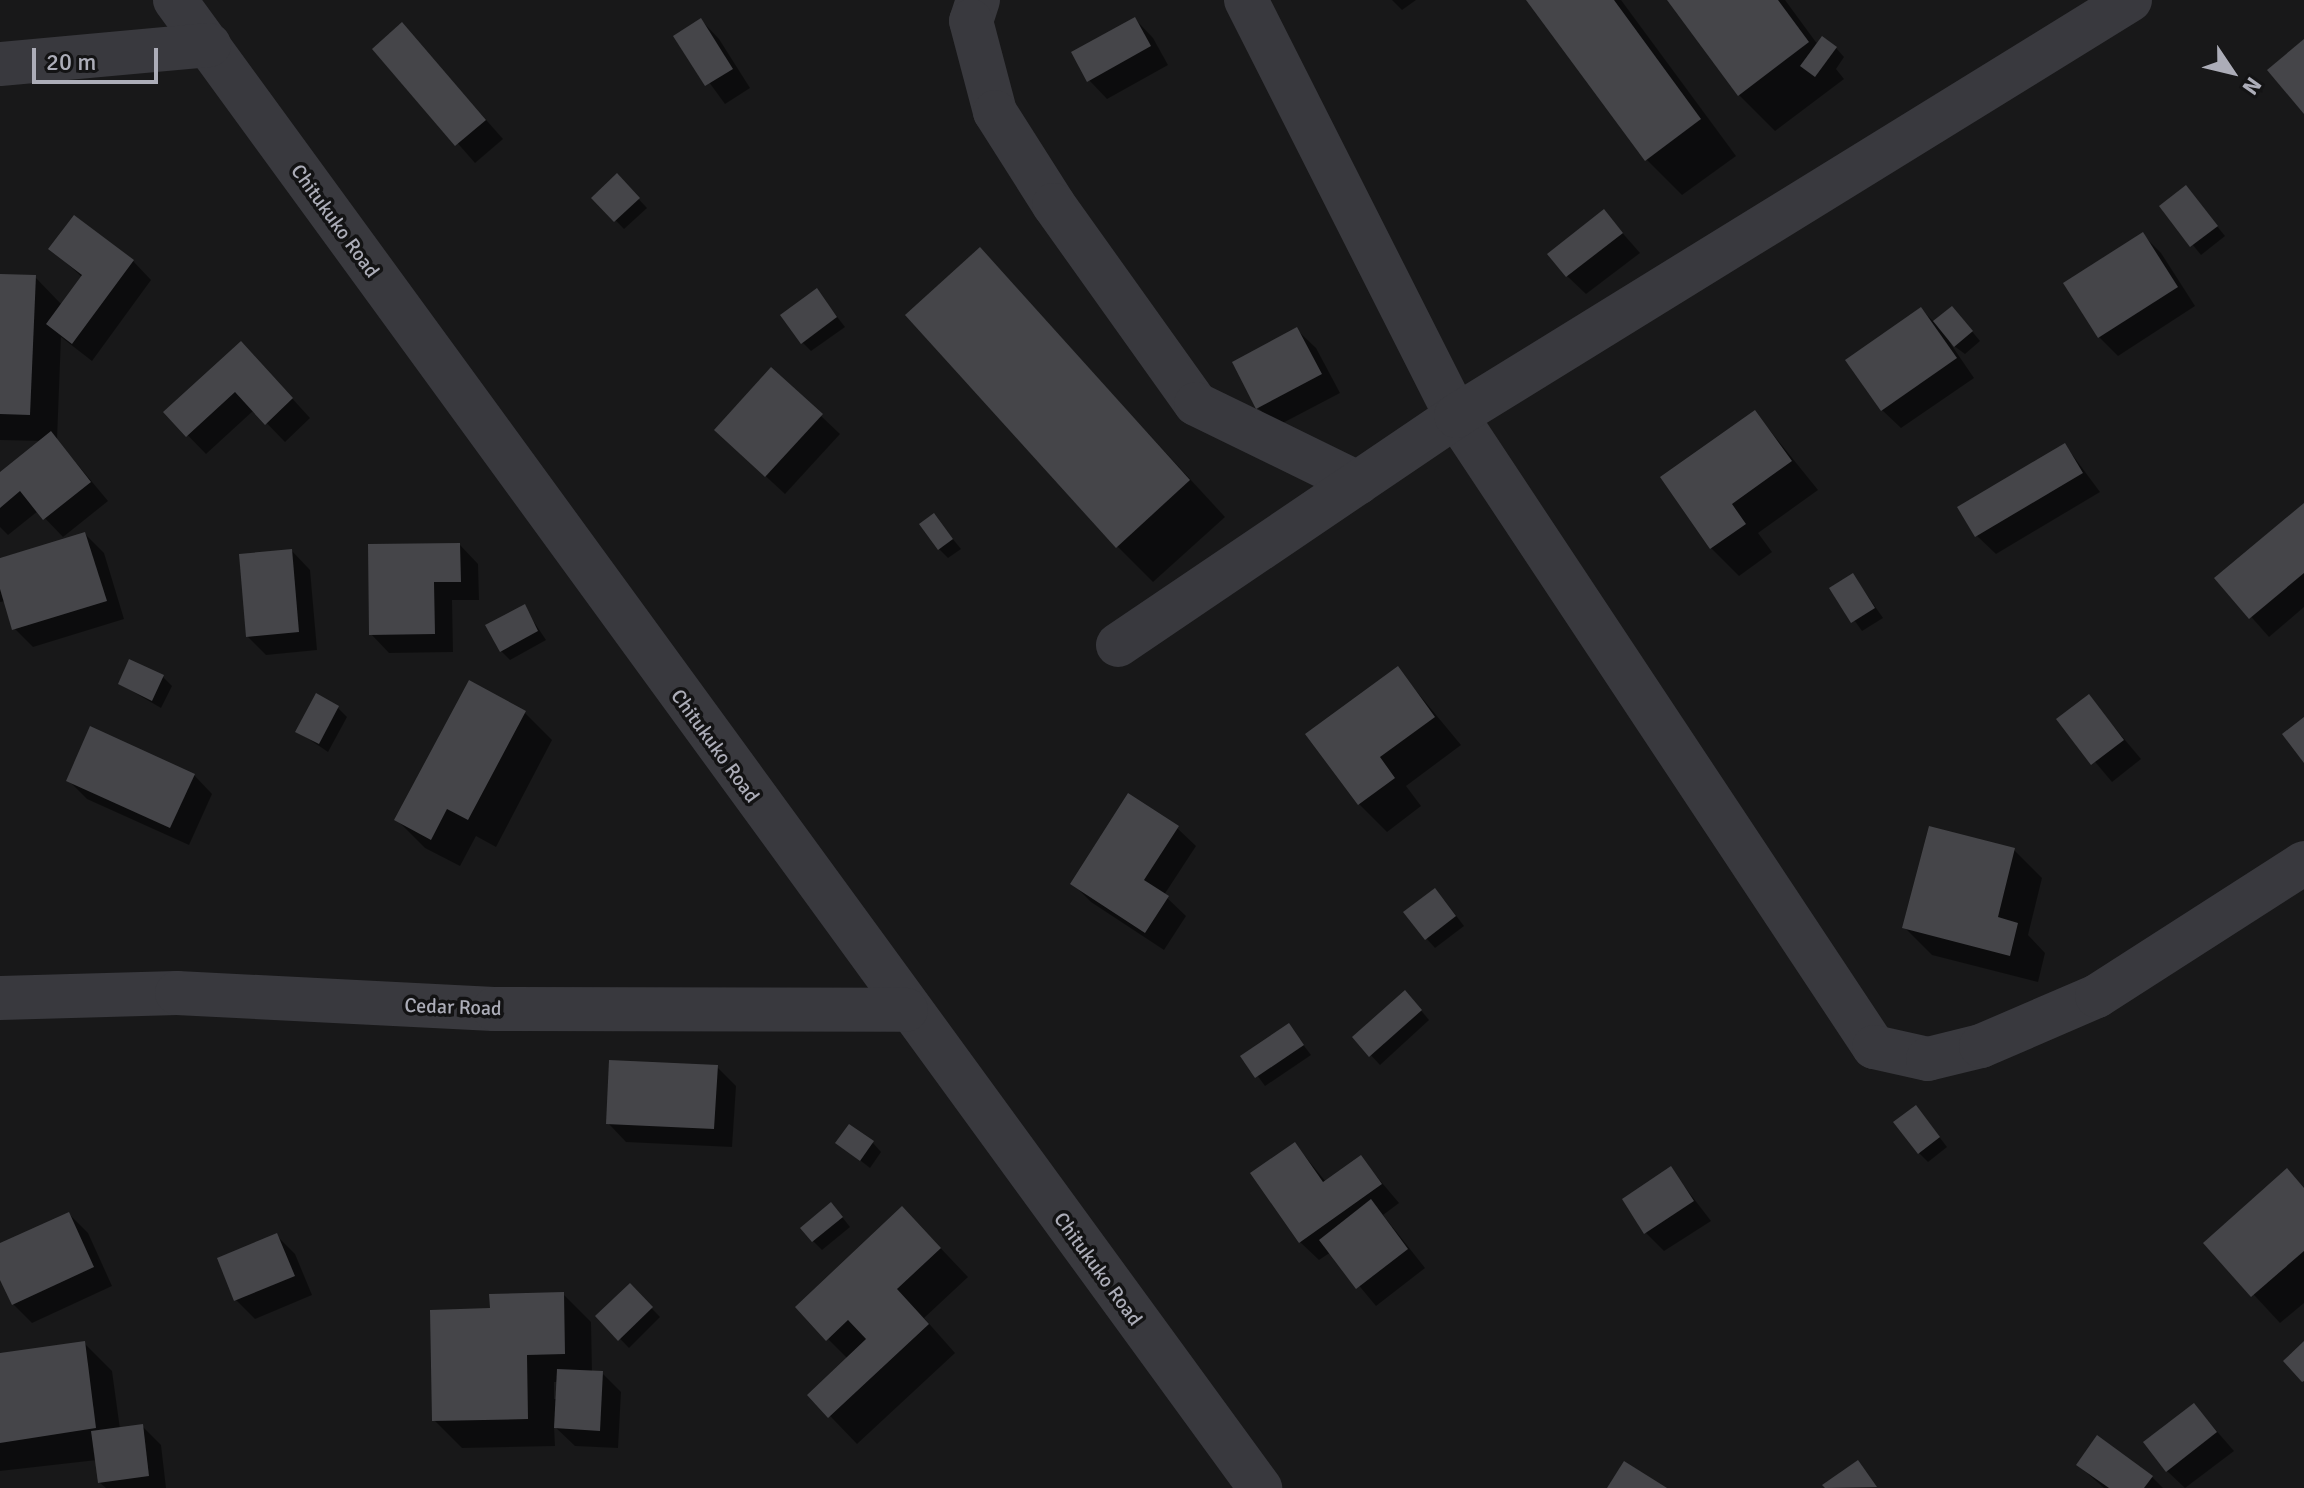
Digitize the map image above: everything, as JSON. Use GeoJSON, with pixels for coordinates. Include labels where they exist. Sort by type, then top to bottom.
{"type":"FeatureCollection","features":[{"type":"Feature","properties":{"kind":"street","name":"Chitukuko Road"},"geometry":{"type":"LineString","coordinates":[[175,0],[906,1010],[1260,1488]]}},
{"type":"Feature","properties":{"kind":"street"},"geometry":{"type":"LineString","coordinates":[[978,0],[971,21],[995,112],[1054,205],[1196,404],[1358,483]]}},
{"type":"Feature","properties":{"kind":"street"},"geometry":{"type":"LineString","coordinates":[[1246,0],[1456,416],[1874,1047],[1928,1059],[1981,1046],[2097,996],[2304,863]]}},
{"type":"Feature","properties":{"kind":"street"},"geometry":{"type":"LineString","coordinates":[[1118,645],[1456,416],[2130,0]]}},
{"type":"Feature","properties":{"kind":"street"},"geometry":{"type":"LineString","coordinates":[[0,64],[209,45]]}},
{"type":"Feature","properties":{"kind":"street","name":"Cedar Road"},"geometry":{"type":"LineString","coordinates":[[0,998],[177,993],[494,1009],[906,1010]]}},
{"type":"Feature","properties":{"kind":"building"},"geometry":{"type":"Polygon","coordinates":[[[1526,0],[1614,0],[1701,119],[1645,161],[1526,0]]]}},
{"type":"Feature","properties":{"kind":"building"},"geometry":{"type":"Polygon","coordinates":[[[1667,0],[1778,0],[1809,42],[1738,96],[1667,0]]]}},
{"type":"Feature","properties":{"kind":"building"},"geometry":{"type":"Polygon","coordinates":[[[1135,17],[1151,46],[1087,82],[1071,52],[1135,17]]]}},
{"type":"Feature","properties":{"kind":"building"},"geometry":{"type":"Polygon","coordinates":[[[701,18],[733,69],[705,86],[673,36],[701,18]]]}},
{"type":"Feature","properties":{"kind":"building"},"geometry":{"type":"Polygon","coordinates":[[[402,22],[486,120],[455,146],[372,49],[402,22]]]}},
{"type":"Feature","properties":{"kind":"building"},"geometry":{"type":"Polygon","coordinates":[[[1822,36],[1837,47],[1815,77],[1800,66],[1822,36]]]}},
{"type":"Feature","properties":{"kind":"building"},"geometry":{"type":"Polygon","coordinates":[[[2304,39],[2304,114],[2267,70],[2304,39]]]}},
{"type":"Feature","properties":{"kind":"building"},"geometry":{"type":"Polygon","coordinates":[[[617,173],[640,198],[614,222],[591,198],[617,173]]]}},
{"type":"Feature","properties":{"kind":"building"},"geometry":{"type":"Polygon","coordinates":[[[2186,185],[2218,226],[2190,247],[2159,206],[2186,185]]]}},
{"type":"Feature","properties":{"kind":"building"},"geometry":{"type":"Polygon","coordinates":[[[1604,209],[1623,233],[1566,277],[1547,254],[1604,209]]]}},
{"type":"Feature","properties":{"kind":"building"},"geometry":{"type":"Polygon","coordinates":[[[74,215],[134,260],[72,344],[46,324],[82,275],[48,249],[74,215]]]}},
{"type":"Feature","properties":{"kind":"building"},"geometry":{"type":"Polygon","coordinates":[[[2143,232],[2178,287],[2098,338],[2063,283],[2143,232]]]}},
{"type":"Feature","properties":{"kind":"building"},"geometry":{"type":"Polygon","coordinates":[[[980,247],[1190,480],[1116,548],[905,315],[980,247]]]}},
{"type":"Feature","properties":{"kind":"building"},"geometry":{"type":"Polygon","coordinates":[[[0,274],[36,275],[30,415],[0,414],[0,274]]]}},
{"type":"Feature","properties":{"kind":"building"},"geometry":{"type":"Polygon","coordinates":[[[817,288],[837,317],[801,344],[780,315],[817,288]]]}},
{"type":"Feature","properties":{"kind":"building"},"geometry":{"type":"Polygon","coordinates":[[[1952,306],[1973,331],[1954,347],[1933,321],[1952,306]]]}},
{"type":"Feature","properties":{"kind":"building"},"geometry":{"type":"Polygon","coordinates":[[[1921,307],[1957,358],[1881,411],[1845,360],[1921,307]]]}},
{"type":"Feature","properties":{"kind":"building"},"geometry":{"type":"Polygon","coordinates":[[[1297,327],[1322,374],[1256,409],[1232,362],[1297,327]]]}},
{"type":"Feature","properties":{"kind":"building"},"geometry":{"type":"Polygon","coordinates":[[[241,341],[293,398],[265,425],[235,392],[186,437],[163,412],[241,341]]]}},
{"type":"Feature","properties":{"kind":"building"},"geometry":{"type":"Polygon","coordinates":[[[771,367],[823,414],[765,477],[714,430],[771,367]]]}},
{"type":"Feature","properties":{"kind":"building"},"geometry":{"type":"Polygon","coordinates":[[[1755,410],[1792,461],[1732,504],[1746,524],[1710,549],[1660,477],[1755,410]]]}},
{"type":"Feature","properties":{"kind":"building"},"geometry":{"type":"Polygon","coordinates":[[[51,431],[91,482],[43,520],[20,491],[0,508],[0,472],[51,431]]]}},
{"type":"Feature","properties":{"kind":"building"},"geometry":{"type":"Polygon","coordinates":[[[2065,443],[2083,473],[1975,537],[1957,507],[2065,443]]]}},
{"type":"Feature","properties":{"kind":"building"},"geometry":{"type":"Polygon","coordinates":[[[2304,503],[2304,573],[2249,619],[2214,578],[2304,503]]]}},
{"type":"Feature","properties":{"kind":"building"},"geometry":{"type":"Polygon","coordinates":[[[934,513],[953,539],[938,550],[919,524],[934,513]]]}},
{"type":"Feature","properties":{"kind":"building"},"geometry":{"type":"Polygon","coordinates":[[[85,532],[107,601],[12,630],[0,589],[0,558],[85,532]]]}},
{"type":"Feature","properties":{"kind":"building"},"geometry":{"type":"Polygon","coordinates":[[[460,543],[461,582],[434,582],[435,634],[369,635],[368,544],[460,543]]]}},
{"type":"Feature","properties":{"kind":"building"},"geometry":{"type":"Polygon","coordinates":[[[292,549],[299,632],[246,637],[239,554],[292,549]]]}},
{"type":"Feature","properties":{"kind":"building"},"geometry":{"type":"Polygon","coordinates":[[[1853,573],[1875,608],[1851,623],[1829,588],[1853,573]]]}},
{"type":"Feature","properties":{"kind":"building"},"geometry":{"type":"Polygon","coordinates":[[[525,604],[538,631],[500,652],[485,625],[525,604]]]}},
{"type":"Feature","properties":{"kind":"building"},"geometry":{"type":"Polygon","coordinates":[[[129,659],[164,675],[152,701],[118,684],[129,659]]]}},
{"type":"Feature","properties":{"kind":"building"},"geometry":{"type":"Polygon","coordinates":[[[1398,666],[1435,717],[1380,757],[1395,778],[1358,805],[1305,734],[1398,666]]]}},
{"type":"Feature","properties":{"kind":"building"},"geometry":{"type":"Polygon","coordinates":[[[469,680],[526,711],[468,820],[447,809],[431,840],[394,820],[469,680]]]}},
{"type":"Feature","properties":{"kind":"building"},"geometry":{"type":"Polygon","coordinates":[[[316,693],[339,706],[319,744],[295,732],[316,693]]]}},
{"type":"Feature","properties":{"kind":"building"},"geometry":{"type":"Polygon","coordinates":[[[2089,694],[2124,740],[2091,765],[2056,719],[2089,694]]]}},
{"type":"Feature","properties":{"kind":"building"},"geometry":{"type":"Polygon","coordinates":[[[2304,717],[2304,763],[2282,734],[2304,717]]]}},
{"type":"Feature","properties":{"kind":"building"},"geometry":{"type":"Polygon","coordinates":[[[90,726],[195,774],[170,828],[66,781],[90,726]]]}},
{"type":"Feature","properties":{"kind":"building"},"geometry":{"type":"Polygon","coordinates":[[[1128,793],[1179,826],[1144,880],[1169,896],[1145,933],[1070,884],[1128,793]]]}},
{"type":"Feature","properties":{"kind":"building"},"geometry":{"type":"Polygon","coordinates":[[[1929,826],[2015,848],[1998,917],[2018,923],[2010,956],[1902,928],[1929,826]]]}},
{"type":"Feature","properties":{"kind":"building"},"geometry":{"type":"Polygon","coordinates":[[[1435,888],[1456,916],[1425,940],[1403,912],[1435,888]]]}},
{"type":"Feature","properties":{"kind":"building"},"geometry":{"type":"Polygon","coordinates":[[[1405,990],[1422,1010],[1369,1057],[1352,1037],[1405,990]]]}},
{"type":"Feature","properties":{"kind":"building"},"geometry":{"type":"Polygon","coordinates":[[[1289,1023],[1304,1045],[1255,1078],[1240,1056],[1289,1023]]]}},
{"type":"Feature","properties":{"kind":"building"},"geometry":{"type":"Polygon","coordinates":[[[609,1060],[718,1065],[714,1129],[606,1124],[609,1060]]]}},
{"type":"Feature","properties":{"kind":"building"},"geometry":{"type":"Polygon","coordinates":[[[1916,1105],[1940,1137],[1918,1154],[1893,1122],[1916,1105]]]}},
{"type":"Feature","properties":{"kind":"building"},"geometry":{"type":"Polygon","coordinates":[[[849,1124],[874,1141],[860,1161],[835,1143],[849,1124]]]}},
{"type":"Feature","properties":{"kind":"building"},"geometry":{"type":"Polygon","coordinates":[[[1295,1142],[1323,1182],[1361,1155],[1382,1184],[1299,1243],[1250,1173],[1295,1142]]]}},
{"type":"Feature","properties":{"kind":"building"},"geometry":{"type":"Polygon","coordinates":[[[1671,1166],[1694,1201],[1644,1234],[1622,1199],[1671,1166]]]}},
{"type":"Feature","properties":{"kind":"building"},"geometry":{"type":"Polygon","coordinates":[[[2287,1168],[2304,1188],[2304,1251],[2251,1297],[2203,1243],[2287,1168]]]}},
{"type":"Feature","properties":{"kind":"building"},"geometry":{"type":"Polygon","coordinates":[[[1371,1199],[1408,1249],[1356,1289],[1319,1240],[1371,1199]]]}},
{"type":"Feature","properties":{"kind":"building"},"geometry":{"type":"Polygon","coordinates":[[[831,1202],[843,1217],[812,1242],[800,1228],[831,1202]]]}},
{"type":"Feature","properties":{"kind":"building"},"geometry":{"type":"Polygon","coordinates":[[[902,1206],[941,1248],[897,1289],[929,1324],[828,1418],[807,1395],[866,1339],[848,1320],[826,1341],[795,1307],[902,1206]]]}},
{"type":"Feature","properties":{"kind":"building"},"geometry":{"type":"Polygon","coordinates":[[[69,1212],[94,1267],[12,1305],[0,1280],[0,1243],[69,1212]]]}},
{"type":"Feature","properties":{"kind":"building"},"geometry":{"type":"Polygon","coordinates":[[[277,1233],[295,1276],[234,1301],[217,1258],[277,1233]]]}},
{"type":"Feature","properties":{"kind":"building"},"geometry":{"type":"Polygon","coordinates":[[[630,1283],[653,1307],[618,1341],[595,1316],[630,1283]]]}},
{"type":"Feature","properties":{"kind":"building"},"geometry":{"type":"Polygon","coordinates":[[[564,1292],[565,1354],[527,1355],[528,1419],[432,1421],[430,1310],[490,1308],[489,1294],[564,1292]]]}},
{"type":"Feature","properties":{"kind":"building"},"geometry":{"type":"Polygon","coordinates":[[[85,1341],[96,1428],[0,1443],[0,1353],[85,1341]]]}},
{"type":"Feature","properties":{"kind":"building"},"geometry":{"type":"Polygon","coordinates":[[[2304,1341],[2304,1381],[2302,1382],[2283,1361],[2304,1341]]]}},
{"type":"Feature","properties":{"kind":"building"},"geometry":{"type":"Polygon","coordinates":[[[557,1369],[603,1371],[600,1431],[554,1428],[557,1369]]]}},
{"type":"Feature","properties":{"kind":"building"},"geometry":{"type":"Polygon","coordinates":[[[2194,1403],[2217,1432],[2166,1472],[2143,1442],[2194,1403]]]}},
{"type":"Feature","properties":{"kind":"building"},"geometry":{"type":"Polygon","coordinates":[[[143,1424],[149,1476],[98,1483],[91,1431],[143,1424]]]}},
{"type":"Feature","properties":{"kind":"building"},"geometry":{"type":"Polygon","coordinates":[[[2097,1435],[2153,1476],[2144,1488],[2109,1488],[2076,1465],[2097,1435]]]}},
{"type":"Feature","properties":{"kind":"building"},"geometry":{"type":"Polygon","coordinates":[[[1858,1460],[1877,1487],[1825,1488],[1822,1485],[1858,1460]]]}},
{"type":"Feature","properties":{"kind":"building"},"geometry":{"type":"Polygon","coordinates":[[[1624,1461],[1667,1488],[1607,1488],[1624,1461]]]}}]}
